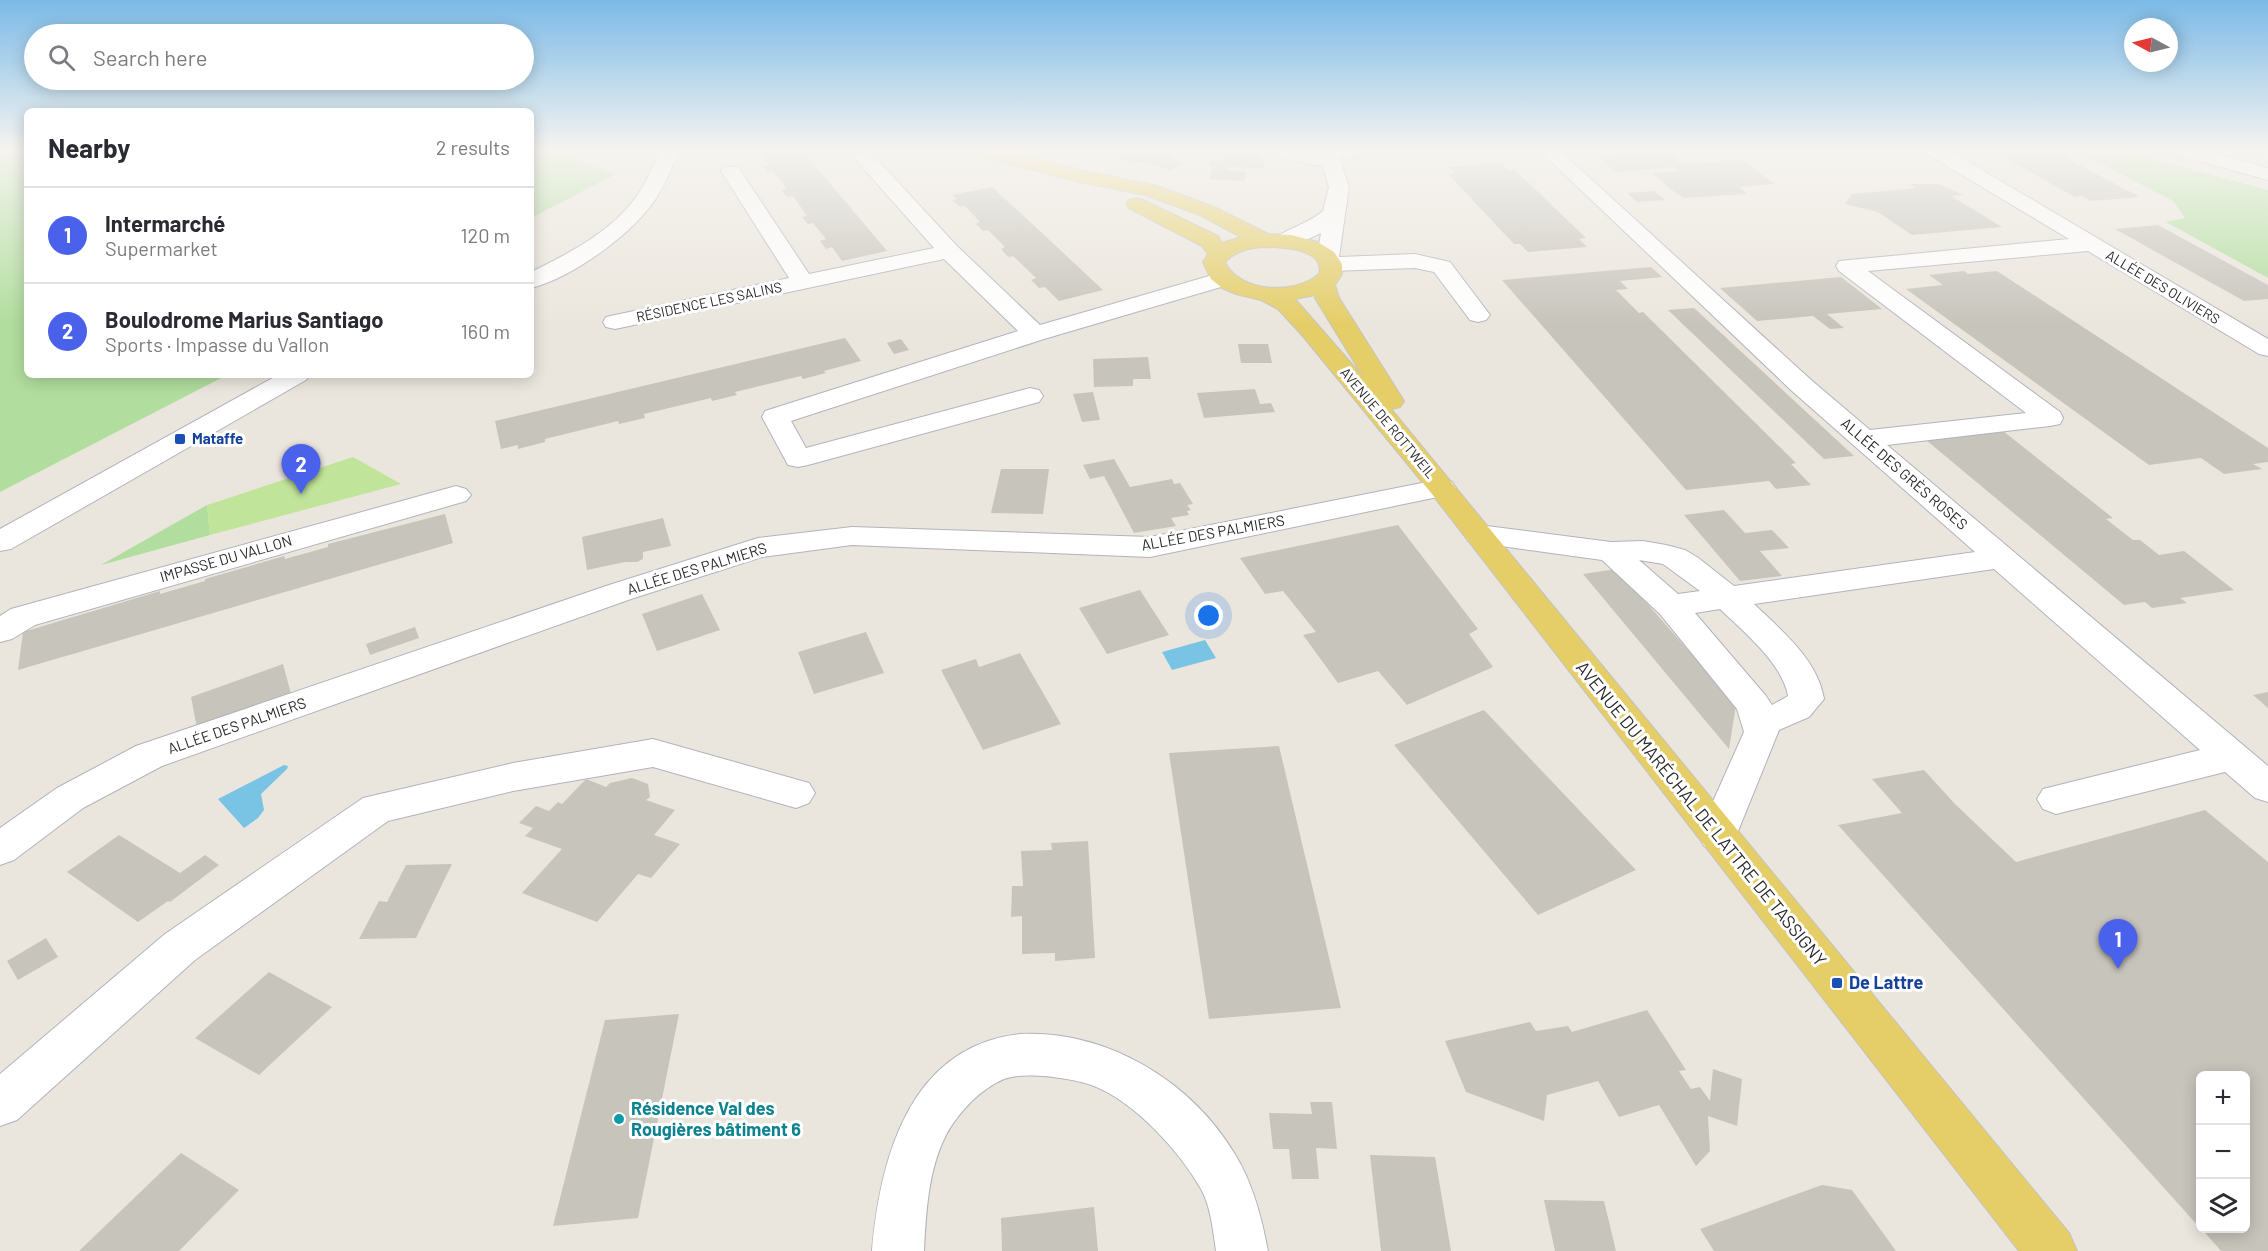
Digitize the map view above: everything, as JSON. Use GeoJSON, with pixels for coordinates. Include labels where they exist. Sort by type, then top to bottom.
{"type":"FeatureCollection","features":[{"type":"Feature","properties":{"kind":"main road"},"geometry":{"type":"LineString","coordinates":[[1145,208],[1210,241],[1219,254]]}},
{"type":"Feature","properties":{"kind":"main road"},"geometry":{"type":"LineString","coordinates":[[1200,208],[1274,240],[1310,247],[1327,268],[1293,293],[1266,293],[1236,286],[1223,279],[1215,271],[1214,262],[1219,254],[1230,246],[1274,240]]}},
{"type":"Feature","properties":{"kind":"main road","name":"AVENUE DE ROTTWEIL"},"geometry":{"type":"LineString","coordinates":[[1327,268],[1327,298],[1346,324],[1442,488]]}},
{"type":"Feature","properties":{"kind":"main road","name":"AVENUE DE ROTTWEIL"},"geometry":{"type":"LineString","coordinates":[[1266,293],[1286,304],[1311,330],[1442,488]]}},
{"type":"Feature","properties":{"kind":"main road","name":"AVENUE DU MARÉCHAL DE LATTRE DE TASSIGNY"},"geometry":{"type":"LineString","coordinates":[[1442,488],[2051,1251]]}},
{"type":"Feature","properties":{"kind":"street"},"geometry":{"type":"LineString","coordinates":[[534,279],[574,259],[617,230],[638,208]]}},
{"type":"Feature","properties":{"kind":"street","name":"RÉSIDENCE LES SALINS"},"geometry":{"type":"LineString","coordinates":[[755,208],[803,282]]}},
{"type":"Feature","properties":{"kind":"street"},"geometry":{"type":"LineString","coordinates":[[911,208],[949,251],[1035,334]]}},
{"type":"Feature","properties":{"kind":"street","name":"ALLÉE DES GRÈS ROSES"},"geometry":{"type":"LineString","coordinates":[[1611,208],[1801,385],[2268,788]]}},
{"type":"Feature","properties":{"kind":"street","name":"ALLÉE DES OLIVIERS"},"geometry":{"type":"LineString","coordinates":[[2031,208],[2268,349]]}},
{"type":"Feature","properties":{"kind":"street"},"geometry":{"type":"LineString","coordinates":[[1274,240],[1317,228],[1329,219],[1336,209]]}},
{"type":"Feature","properties":{"kind":"street"},"geometry":{"type":"LineString","coordinates":[[1336,209],[1327,268],[1415,261],[1442,267],[1478,315]]}},
{"type":"Feature","properties":{"kind":"street"},"geometry":{"type":"LineString","coordinates":[[1864,439],[2050,418],[1847,266],[2090,244]]}},
{"type":"Feature","properties":{"kind":"street","name":"RÉSIDENCE LES SALINS"},"geometry":{"type":"LineString","coordinates":[[615,322],[949,251]]}},
{"type":"Feature","properties":{"kind":"street"},"geometry":{"type":"LineString","coordinates":[[1030,396],[798,459],[775,417],[1035,334],[1223,279]]}},
{"type":"Feature","properties":{"kind":"street"},"geometry":{"type":"LineString","coordinates":[[0,542],[292,378]]}},
{"type":"Feature","properties":{"kind":"street","name":"ALLÉE DES PALMIERS"},"geometry":{"type":"LineString","coordinates":[[0,849],[70,798],[149,756],[620,592],[758,548],[852,536],[1150,547],[1442,488]]}},
{"type":"Feature","properties":{"kind":"street","name":"IMPASSE DU VALLON"},"geometry":{"type":"LineString","coordinates":[[0,631],[22,617],[456,495]]}},
{"type":"Feature","properties":{"kind":"street"},"geometry":{"type":"LineString","coordinates":[[1479,534],[1611,552],[1652,551],[1676,558],[1727,598],[1797,671],[1806,699],[1801,706],[1759,723]]}},
{"type":"Feature","properties":{"kind":"street"},"geometry":{"type":"LineString","coordinates":[[1611,552],[1671,606],[1755,705],[1762,732],[1718,835]]}},
{"type":"Feature","properties":{"kind":"street"},"geometry":{"type":"LineString","coordinates":[[1671,606],[2000,558]]}},
{"type":"Feature","properties":{"kind":"street"},"geometry":{"type":"LineString","coordinates":[[0,1104],[180,947],[377,809],[513,777],[653,753],[796,793]]}},
{"type":"Feature","properties":{"kind":"street"},"geometry":{"type":"LineString","coordinates":[[2056,799],[2230,757]]}},
{"type":"Feature","properties":{"kind":"street"},"geometry":{"type":"LineString","coordinates":[[898,1251],[906,1175],[916,1147],[933,1115],[951,1091],[981,1067],[1004,1058],[1024,1054],[1069,1059],[1107,1070],[1131,1082],[1176,1120],[1200,1145],[1220,1175],[1233,1211],[1242,1251]]}},
{"type":"Feature","properties":{"kind":"green space"},"geometry":{"type":"Polygon","coordinates":[[[0,208],[24,208],[24,378],[221,378],[0,492],[0,208]]]}},
{"type":"Feature","properties":{"kind":"green space"},"geometry":{"type":"Polygon","coordinates":[[[534,208],[550,208],[534,216],[534,208]]]}},
{"type":"Feature","properties":{"kind":"green space"},"geometry":{"type":"Polygon","coordinates":[[[2178,208],[2268,208],[2268,278],[2166,222],[2185,218],[2178,208]]]}},
{"type":"Feature","properties":{"kind":"green space"},"geometry":{"type":"Polygon","coordinates":[[[353,457],[401,484],[210,535],[207,505],[353,457]]]}},
{"type":"Feature","properties":{"kind":"green space"},"geometry":{"type":"Polygon","coordinates":[[[207,505],[210,535],[101,565],[207,505]]]}},
{"type":"Feature","properties":{"kind":"water"},"geometry":{"type":"Polygon","coordinates":[[[1205,640],[1216,658],[1172,670],[1162,652],[1205,640]]]}},
{"type":"Feature","properties":{"kind":"water"},"geometry":{"type":"Polygon","coordinates":[[[284,765],[288,766],[287,769],[261,794],[264,810],[258,818],[244,828],[218,799],[284,765]]]}},
{"type":"Feature","properties":{"kind":"building"},"geometry":{"type":"Polygon","coordinates":[[[802,208],[851,208],[887,251],[842,261],[832,247],[826,249],[820,241],[826,239],[813,223],[808,224],[802,217],[807,216],[802,208]]]}},
{"type":"Feature","properties":{"kind":"building"},"geometry":{"type":"Polygon","coordinates":[[[967,208],[1015,208],[1103,290],[1059,301],[1045,287],[1039,288],[1031,280],[1036,278],[1013,256],[1008,257],[1001,249],[1005,247],[988,230],[983,231],[976,224],[980,222],[967,208]]]}},
{"type":"Feature","properties":{"kind":"building"},"geometry":{"type":"Polygon","coordinates":[[[1480,208],[1555,208],[1586,238],[1579,239],[1587,247],[1528,252],[1520,244],[1514,244],[1480,208]]]}},
{"type":"Feature","properties":{"kind":"building"},"geometry":{"type":"Polygon","coordinates":[[[1863,208],[1971,208],[2002,227],[1912,235],[1878,212],[1863,208]]]}},
{"type":"Feature","properties":{"kind":"building"},"geometry":{"type":"Polygon","coordinates":[[[2158,225],[2268,285],[2268,299],[2244,301],[2115,229],[2158,225]]]}},
{"type":"Feature","properties":{"kind":"building"},"geometry":{"type":"Polygon","coordinates":[[[1651,267],[1662,277],[1620,281],[1628,289],[1616,290],[1639,313],[1643,312],[1796,463],[1791,464],[1811,485],[1776,489],[1769,481],[1686,490],[1502,280],[1651,267]]]}},
{"type":"Feature","properties":{"kind":"building"},"geometry":{"type":"Polygon","coordinates":[[[1964,271],[1968,274],[1997,271],[2268,448],[2268,462],[2253,464],[2262,469],[2224,474],[2201,458],[2149,465],[1906,289],[1943,285],[1929,275],[1964,271]]]}},
{"type":"Feature","properties":{"kind":"building"},"geometry":{"type":"Polygon","coordinates":[[[1841,277],[1882,309],[1827,314],[1844,328],[1830,329],[1813,316],[1757,321],[1720,288],[1841,277]]]}},
{"type":"Feature","properties":{"kind":"building"},"geometry":{"type":"Polygon","coordinates":[[[1694,308],[1854,456],[1824,459],[1668,310],[1694,308]]]}},
{"type":"Feature","properties":{"kind":"building"},"geometry":{"type":"Polygon","coordinates":[[[845,338],[861,361],[803,379],[801,376],[735,392],[737,395],[712,401],[711,398],[644,414],[645,418],[619,424],[618,421],[545,439],[545,442],[518,449],[518,445],[501,449],[495,421],[845,338]]]}},
{"type":"Feature","properties":{"kind":"building"},"geometry":{"type":"Polygon","coordinates":[[[901,339],[909,350],[894,354],[887,343],[901,339]]]}},
{"type":"Feature","properties":{"kind":"building"},"geometry":{"type":"Polygon","coordinates":[[[1238,344],[1268,344],[1272,363],[1241,363],[1238,344]]]}},
{"type":"Feature","properties":{"kind":"building"},"geometry":{"type":"Polygon","coordinates":[[[1148,357],[1151,379],[1133,379],[1133,386],[1094,387],[1093,359],[1148,357]]]}},
{"type":"Feature","properties":{"kind":"building"},"geometry":{"type":"Polygon","coordinates":[[[1255,389],[1260,404],[1271,403],[1275,412],[1204,418],[1197,393],[1255,389]]]}},
{"type":"Feature","properties":{"kind":"building"},"geometry":{"type":"Polygon","coordinates":[[[1093,392],[1100,420],[1082,422],[1073,394],[1093,392]]]}},
{"type":"Feature","properties":{"kind":"building"},"geometry":{"type":"Polygon","coordinates":[[[2003,431],[2113,518],[2106,519],[2133,540],[2140,540],[2159,555],[2184,551],[2234,590],[2180,598],[2187,603],[2152,608],[2145,602],[2124,605],[1926,440],[2003,431]]]}},
{"type":"Feature","properties":{"kind":"building"},"geometry":{"type":"Polygon","coordinates":[[[1114,459],[1130,487],[1172,479],[1174,484],[1180,483],[1193,504],[1187,505],[1191,510],[1187,511],[1189,515],[1171,518],[1176,526],[1134,533],[1104,476],[1090,479],[1083,465],[1114,459]]]}},
{"type":"Feature","properties":{"kind":"building"},"geometry":{"type":"Polygon","coordinates":[[[1001,469],[1049,469],[1043,514],[991,513],[1001,469]]]}},
{"type":"Feature","properties":{"kind":"building"},"geometry":{"type":"Polygon","coordinates":[[[1724,510],[1745,533],[1772,530],[1789,548],[1760,551],[1782,576],[1740,581],[1684,515],[1724,510]]]}},
{"type":"Feature","properties":{"kind":"building"},"geometry":{"type":"Polygon","coordinates":[[[445,514],[453,543],[18,670],[23,632],[160,591],[160,594],[205,581],[205,579],[284,556],[285,559],[328,547],[328,544],[445,514]]]}},
{"type":"Feature","properties":{"kind":"building"},"geometry":{"type":"Polygon","coordinates":[[[663,518],[671,546],[643,552],[643,559],[637,562],[625,562],[587,570],[582,537],[663,518]]]}},
{"type":"Feature","properties":{"kind":"building"},"geometry":{"type":"Polygon","coordinates":[[[1398,525],[1478,629],[1469,634],[1493,667],[1407,705],[1378,671],[1338,683],[1303,635],[1316,632],[1283,591],[1265,594],[1240,558],[1398,525]]]}},
{"type":"Feature","properties":{"kind":"building"},"geometry":{"type":"Polygon","coordinates":[[[1617,569],[1736,705],[1729,749],[1583,574],[1617,569]]]}},
{"type":"Feature","properties":{"kind":"building"},"geometry":{"type":"Polygon","coordinates":[[[1140,590],[1169,635],[1107,654],[1079,608],[1140,590]]]}},
{"type":"Feature","properties":{"kind":"building"},"geometry":{"type":"Polygon","coordinates":[[[702,594],[720,630],[657,651],[642,614],[702,594]]]}},
{"type":"Feature","properties":{"kind":"building"},"geometry":{"type":"Polygon","coordinates":[[[415,627],[419,638],[370,655],[366,644],[415,627]]]}},
{"type":"Feature","properties":{"kind":"building"},"geometry":{"type":"Polygon","coordinates":[[[866,632],[884,673],[814,694],[798,652],[866,632]]]}},
{"type":"Feature","properties":{"kind":"building"},"geometry":{"type":"Polygon","coordinates":[[[1020,653],[1061,724],[983,750],[941,670],[976,659],[979,667],[1020,653]]]}},
{"type":"Feature","properties":{"kind":"building"},"geometry":{"type":"Polygon","coordinates":[[[283,664],[291,694],[197,728],[191,697],[283,664]]]}},
{"type":"Feature","properties":{"kind":"building"},"geometry":{"type":"Polygon","coordinates":[[[2268,692],[2268,708],[2253,695],[2268,692]]]}},
{"type":"Feature","properties":{"kind":"building"},"geometry":{"type":"Polygon","coordinates":[[[1484,710],[1636,870],[1538,915],[1394,745],[1484,710]]]}},
{"type":"Feature","properties":{"kind":"building"},"geometry":{"type":"Polygon","coordinates":[[[1279,746],[1341,1008],[1209,1019],[1169,753],[1279,746]]]}},
{"type":"Feature","properties":{"kind":"building"},"geometry":{"type":"Polygon","coordinates":[[[1924,770],[1955,804],[2016,862],[2205,810],[2268,862],[2268,1251],[2221,1251],[2205,1233],[2250,1233],[2250,1071],[2196,1071],[2196,1224],[1838,825],[1902,813],[1872,779],[1924,770]]]}},
{"type":"Feature","properties":{"kind":"building"},"geometry":{"type":"Polygon","coordinates":[[[632,778],[648,784],[650,797],[646,800],[675,810],[654,835],[680,844],[651,878],[638,874],[597,922],[522,893],[562,849],[525,836],[533,828],[519,823],[536,806],[549,811],[558,802],[562,804],[586,779],[606,787],[610,783],[632,778]]]}},
{"type":"Feature","properties":{"kind":"building"},"geometry":{"type":"Polygon","coordinates":[[[119,835],[180,873],[205,855],[219,865],[170,902],[168,901],[138,922],[67,872],[119,835]]]}},
{"type":"Feature","properties":{"kind":"building"},"geometry":{"type":"Polygon","coordinates":[[[1088,841],[1095,958],[1055,961],[1055,953],[1022,954],[1022,916],[1011,917],[1012,886],[1023,886],[1021,851],[1052,850],[1051,843],[1088,841]]]}},
{"type":"Feature","properties":{"kind":"building"},"geometry":{"type":"Polygon","coordinates":[[[452,864],[416,938],[359,939],[379,901],[387,902],[406,865],[452,864]]]}},
{"type":"Feature","properties":{"kind":"building"},"geometry":{"type":"Polygon","coordinates":[[[46,938],[58,957],[18,980],[7,961],[46,938]]]}},
{"type":"Feature","properties":{"kind":"building"},"geometry":{"type":"Polygon","coordinates":[[[269,972],[332,1007],[259,1075],[195,1038],[269,972]]]}},
{"type":"Feature","properties":{"kind":"building"},"geometry":{"type":"Polygon","coordinates":[[[1647,1010],[1686,1070],[1679,1071],[1691,1089],[1700,1087],[1710,1101],[1713,1069],[1742,1079],[1737,1126],[1708,1116],[1710,1151],[1696,1166],[1659,1105],[1619,1117],[1598,1081],[1547,1095],[1544,1121],[1466,1092],[1445,1041],[1530,1022],[1536,1031],[1568,1026],[1572,1032],[1647,1010]]]}},
{"type":"Feature","properties":{"kind":"building","name":"Résidence Val des Rougières bâtiment 6"},"geometry":{"type":"Polygon","coordinates":[[[679,1014],[638,1218],[553,1226],[605,1020],[679,1014]]]}},
{"type":"Feature","properties":{"kind":"building"},"geometry":{"type":"Polygon","coordinates":[[[1310,1102],[1332,1102],[1337,1149],[1316,1148],[1319,1179],[1292,1179],[1289,1149],[1273,1149],[1269,1113],[1312,1114],[1310,1102]]]}},
{"type":"Feature","properties":{"kind":"building"},"geometry":{"type":"Polygon","coordinates":[[[181,1153],[239,1190],[179,1251],[79,1251],[181,1153]]]}},
{"type":"Feature","properties":{"kind":"building"},"geometry":{"type":"Polygon","coordinates":[[[1370,1155],[1435,1157],[1451,1251],[1381,1251],[1370,1155]]]}},
{"type":"Feature","properties":{"kind":"building"},"geometry":{"type":"Polygon","coordinates":[[[1822,1185],[1852,1190],[1896,1251],[1714,1251],[1700,1229],[1822,1185]]]}},
{"type":"Feature","properties":{"kind":"building"},"geometry":{"type":"Polygon","coordinates":[[[1544,1200],[1604,1201],[1616,1251],[1555,1251],[1544,1200]]]}},
{"type":"Feature","properties":{"kind":"building"},"geometry":{"type":"Polygon","coordinates":[[[1094,1207],[1098,1251],[1002,1251],[1001,1218],[1094,1207]]]}},
{"type":"Feature","properties":{"kind":"place","name":"Mataffe"},"geometry":{"type":"Point","coordinates":[180,439]}},
{"type":"Feature","properties":{"kind":"place","name":"Boulodrome Marius Santiago"},"geometry":{"type":"Point","coordinates":[301,494]}},
{"type":"Feature","properties":{"kind":"place","name":"Intermarché"},"geometry":{"type":"Point","coordinates":[2118,969]}},
{"type":"Feature","properties":{"kind":"place","name":"De Lattre"},"geometry":{"type":"Point","coordinates":[1837,983]}},
{"type":"Feature","properties":{"kind":"place","name":"Résidence Val des Rougières bâtiment 6"},"geometry":{"type":"Point","coordinates":[619,1119]}}]}
